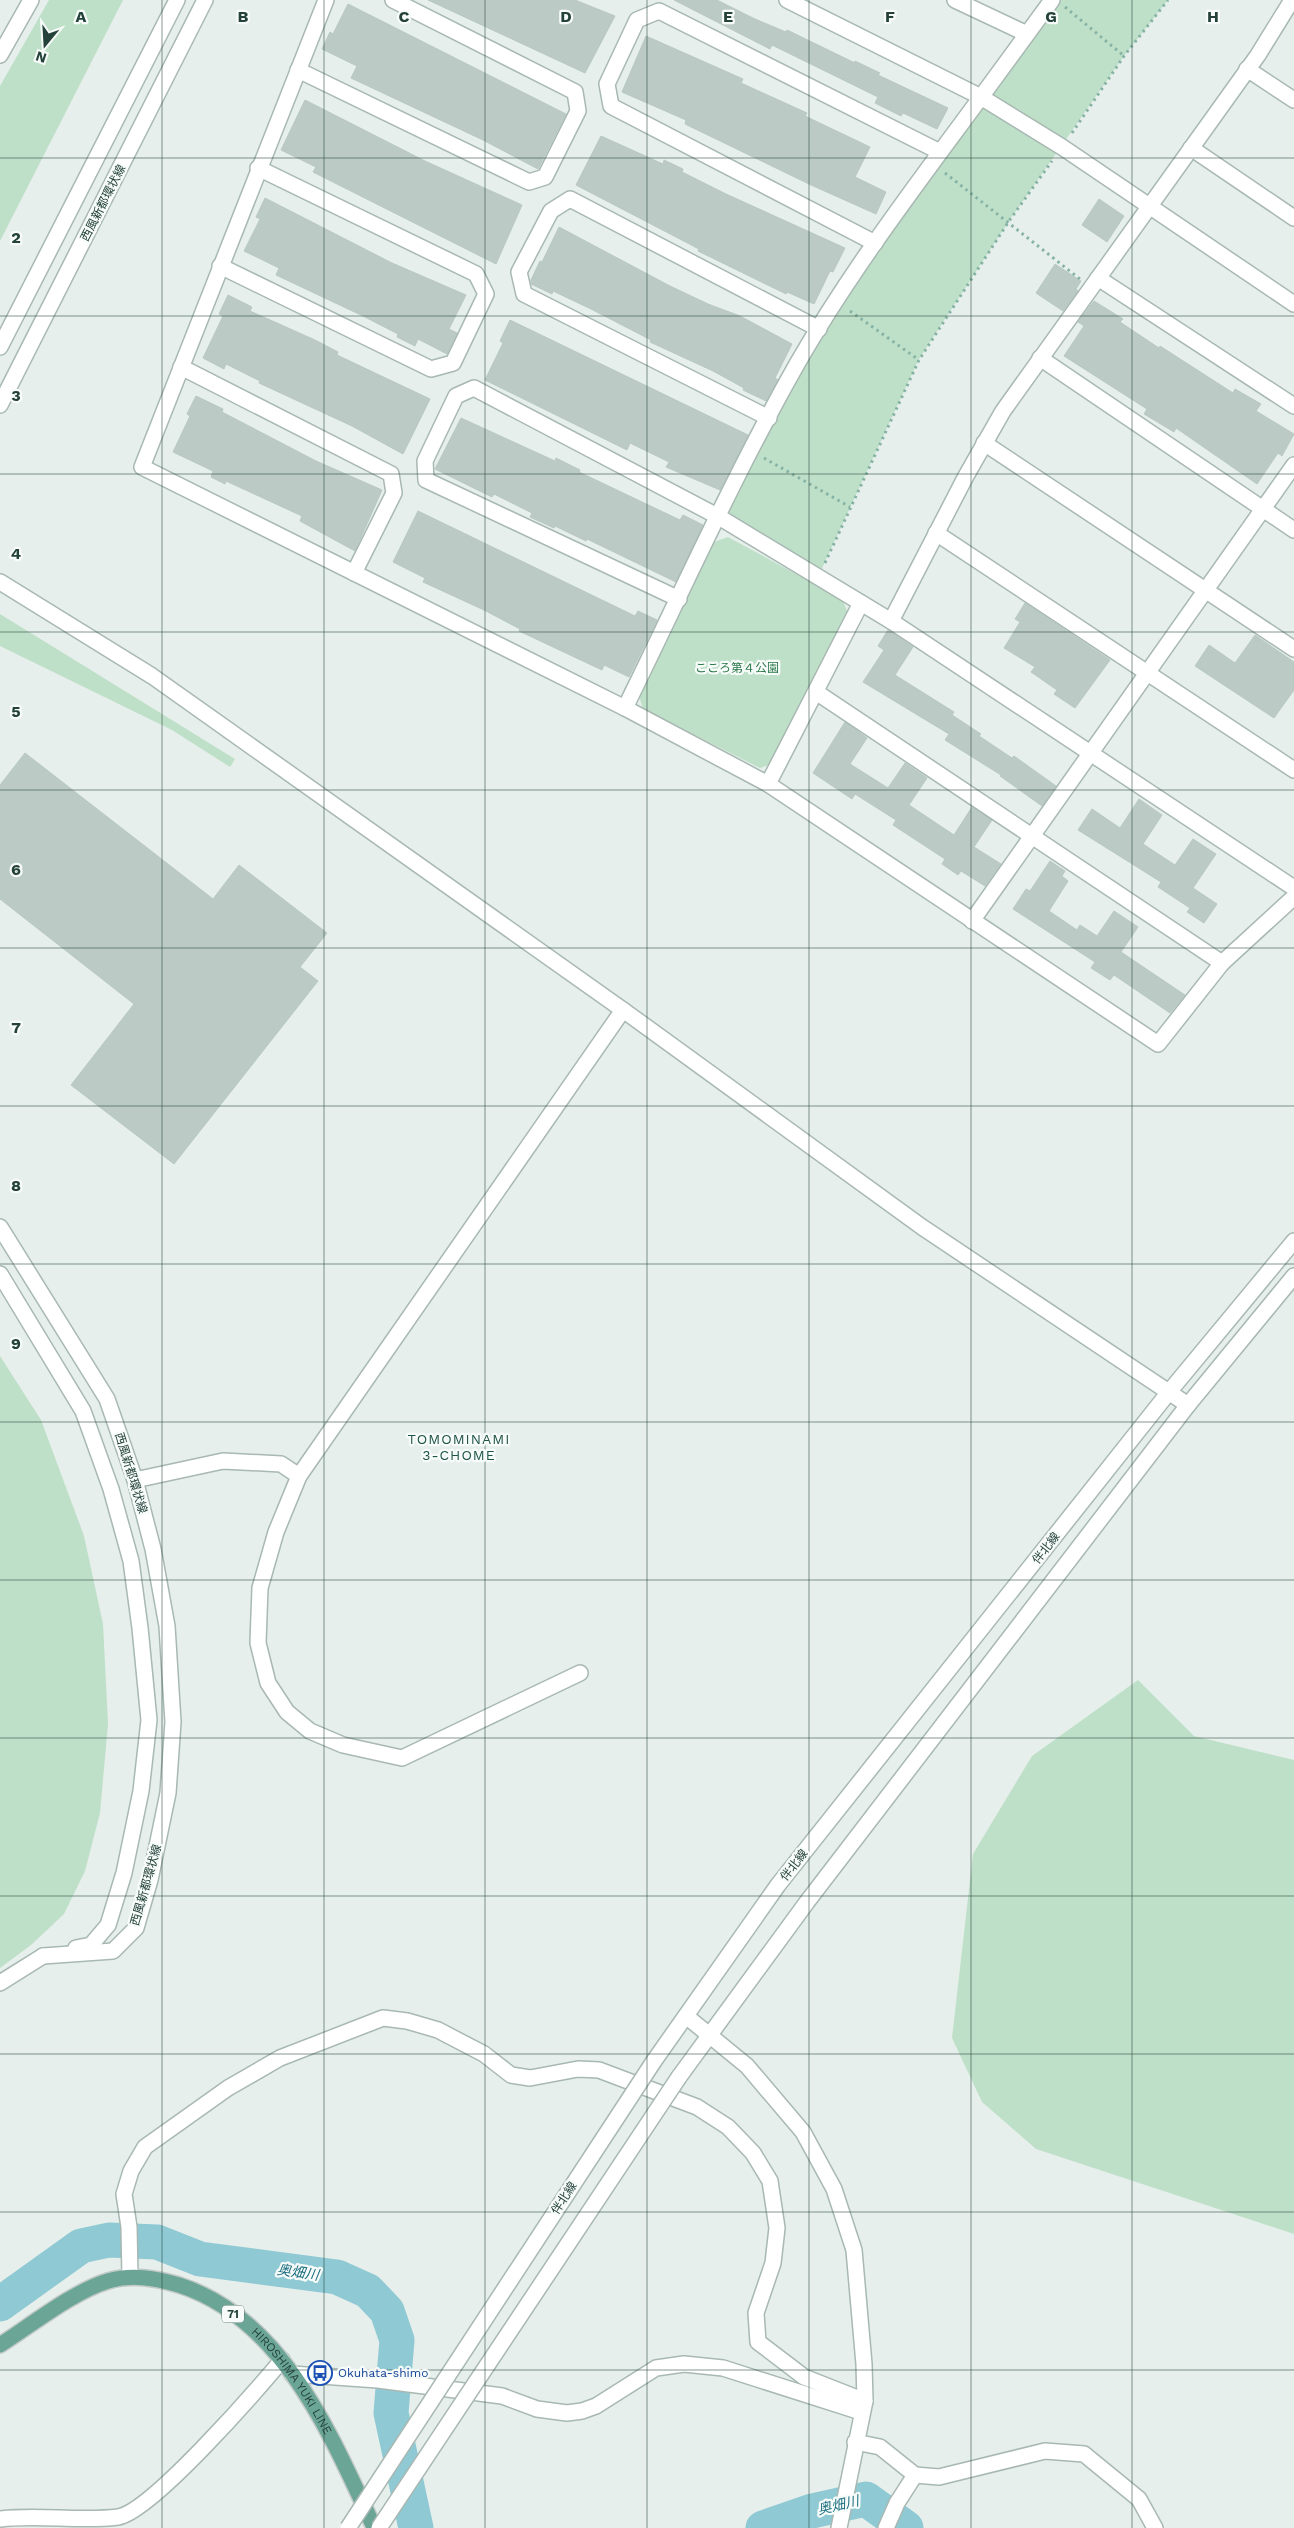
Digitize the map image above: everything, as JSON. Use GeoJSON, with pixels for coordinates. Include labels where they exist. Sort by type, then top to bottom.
{"type":"FeatureCollection","features":[{"type":"Feature","properties":{"kind":"main road","name":"HIROSHIMA YUKI LINE"},"geometry":{"type":"LineString","coordinates":[[0,2345],[74,2298],[107,2282],[130,2277],[160,2279],[198,2291],[232,2314],[262,2339],[282,2360],[323,2423],[372,2523],[378,2528]]}},
{"type":"Feature","properties":{"kind":"street"},"geometry":{"type":"LineString","coordinates":[[0,55],[31,0]]}},
{"type":"Feature","properties":{"kind":"street"},"geometry":{"type":"LineString","coordinates":[[0,346],[177,0]]}},
{"type":"Feature","properties":{"kind":"street","name":"西風新都環状線"},"geometry":{"type":"LineString","coordinates":[[0,405],[205,0]]}},
{"type":"Feature","properties":{"kind":"street"},"geometry":{"type":"LineString","coordinates":[[326,0],[258,168],[142,467],[625,708],[768,784],[1158,1044],[1222,962],[1294,897]]}},
{"type":"Feature","properties":{"kind":"street"},"geometry":{"type":"LineString","coordinates":[[298,70],[529,182],[545,177],[578,111],[575,92],[393,0]]}},
{"type":"Feature","properties":{"kind":"street"},"geometry":{"type":"LineString","coordinates":[[787,0],[981,97],[1062,147],[1294,304]]}},
{"type":"Feature","properties":{"kind":"street"},"geometry":{"type":"LineString","coordinates":[[955,0],[1027,34]]}},
{"type":"Feature","properties":{"kind":"street"},"geometry":{"type":"LineString","coordinates":[[625,708],[752,451],[819,329],[875,243],[1052,0]]}},
{"type":"Feature","properties":{"kind":"street"},"geometry":{"type":"LineString","coordinates":[[891,621],[984,443],[1040,358],[1247,69],[1292,0]]}},
{"type":"Feature","properties":{"kind":"street"},"geometry":{"type":"LineString","coordinates":[[875,243],[611,106],[607,84],[637,20],[659,11],[937,158]]}},
{"type":"Feature","properties":{"kind":"street"},"geometry":{"type":"LineString","coordinates":[[1247,69],[1294,100]]}},
{"type":"Feature","properties":{"kind":"street"},"geometry":{"type":"LineString","coordinates":[[1191,148],[1294,218]]}},
{"type":"Feature","properties":{"kind":"street"},"geometry":{"type":"LineString","coordinates":[[220,266],[431,369],[454,363],[486,294],[476,274],[258,168]]}},
{"type":"Feature","properties":{"kind":"street"},"geometry":{"type":"LineString","coordinates":[[769,418],[524,294],[519,272],[551,211],[570,199],[819,329]]}},
{"type":"Feature","properties":{"kind":"street"},"geometry":{"type":"LineString","coordinates":[[1094,283],[1294,406]]}},
{"type":"Feature","properties":{"kind":"street"},"geometry":{"type":"LineString","coordinates":[[1040,358],[1294,530]]}},
{"type":"Feature","properties":{"kind":"street"},"geometry":{"type":"LineString","coordinates":[[181,367],[391,474],[394,493],[354,572]]}},
{"type":"Feature","properties":{"kind":"street"},"geometry":{"type":"LineString","coordinates":[[679,599],[426,480],[425,461],[456,396],[474,388],[719,517],[891,621],[1294,888]]}},
{"type":"Feature","properties":{"kind":"street"},"geometry":{"type":"LineString","coordinates":[[984,443],[1294,649]]}},
{"type":"Feature","properties":{"kind":"street"},"geometry":{"type":"LineString","coordinates":[[972,921],[1294,466]]}},
{"type":"Feature","properties":{"kind":"street"},"geometry":{"type":"LineString","coordinates":[[936,533],[1294,770]]}},
{"type":"Feature","properties":{"kind":"street"},"geometry":{"type":"LineString","coordinates":[[0,582],[152,676],[624,1010],[922,1227],[1188,1405]]}},
{"type":"Feature","properties":{"kind":"street"},"geometry":{"type":"LineString","coordinates":[[768,784],[861,603]]}},
{"type":"Feature","properties":{"kind":"street"},"geometry":{"type":"LineString","coordinates":[[816,692],[1222,962]]}},
{"type":"Feature","properties":{"kind":"street"},"geometry":{"type":"LineString","coordinates":[[580,1674],[402,1758],[343,1745],[310,1731],[287,1712],[268,1684],[258,1644],[260,1588],[276,1532],[299,1476],[624,1010]]}},
{"type":"Feature","properties":{"kind":"street","name":"西風新都環状線"},"geometry":{"type":"LineString","coordinates":[[0,1228],[107,1399],[135,1480],[153,1549],[167,1626],[173,1722],[168,1793],[150,1880],[136,1928],[113,1951],[43,1956]]}},
{"type":"Feature","properties":{"kind":"street","name":"伴北線"},"geometry":{"type":"LineString","coordinates":[[348,2528],[654,2061],[778,1885],[1169,1392],[1294,1241]]}},
{"type":"Feature","properties":{"kind":"street","name":"西風新都環状線"},"geometry":{"type":"LineString","coordinates":[[0,1274],[83,1411],[111,1489],[131,1560],[149,1720],[141,1791],[124,1873],[108,1925],[92,1945],[43,1956]]}},
{"type":"Feature","properties":{"kind":"street","name":"伴北線"},"geometry":{"type":"LineString","coordinates":[[378,2528],[709,2035],[807,1902],[1188,1405],[1294,1276]]}},
{"type":"Feature","properties":{"kind":"street"},"geometry":{"type":"LineString","coordinates":[[135,1480],[223,1462],[281,1464],[299,1476]]}},
{"type":"Feature","properties":{"kind":"street"},"geometry":{"type":"LineString","coordinates":[[0,1982],[43,1956]]}},
{"type":"Feature","properties":{"kind":"street"},"geometry":{"type":"LineString","coordinates":[[686,2016],[746,2066],[803,2132],[834,2189],[854,2250],[864,2364],[863,2406],[839,2528]]}},
{"type":"Feature","properties":{"kind":"street"},"geometry":{"type":"LineString","coordinates":[[130,2277],[129,2227],[124,2194],[131,2171],[146,2147],[228,2088],[280,2058],[384,2018],[407,2021],[438,2030],[484,2054],[511,2075],[530,2078],[578,2069],[600,2070],[697,2107],[728,2127],[753,2153],[770,2181],[772,2190],[777,2228],[772,2263],[756,2314],[758,2342],[804,2378],[863,2406]]}},
{"type":"Feature","properties":{"kind":"street"},"geometry":{"type":"LineString","coordinates":[[0,2519],[120,2517],[160,2491],[257,2390],[282,2360]]}},
{"type":"Feature","properties":{"kind":"street"},"geometry":{"type":"LineString","coordinates":[[292,2374],[378,2380],[502,2396],[537,2409],[567,2413],[582,2411],[596,2406],[656,2368],[684,2364],[723,2368],[863,2406]]}},
{"type":"Feature","properties":{"kind":"street"},"geometry":{"type":"LineString","coordinates":[[855,2442],[880,2447],[915,2475],[939,2477],[1045,2451],[1084,2454],[1139,2499],[1154,2528]]}},
{"type":"Feature","properties":{"kind":"street"},"geometry":{"type":"LineString","coordinates":[[886,2528],[897,2503],[915,2475]]}},
{"type":"Feature","properties":{"kind":"path"},"geometry":{"type":"LineString","coordinates":[[1058,0],[1124,56]]}},
{"type":"Feature","properties":{"kind":"path"},"geometry":{"type":"LineString","coordinates":[[818,577],[919,360],[1009,221],[1124,56],[1168,0]]}},
{"type":"Feature","properties":{"kind":"path"},"geometry":{"type":"LineString","coordinates":[[937,158],[1009,221],[1094,283]]}},
{"type":"Feature","properties":{"kind":"path"},"geometry":{"type":"LineString","coordinates":[[836,301],[919,360]]}},
{"type":"Feature","properties":{"kind":"path"},"geometry":{"type":"LineString","coordinates":[[752,451],[850,507]]}},
{"type":"Feature","properties":{"kind":"green space"},"geometry":{"type":"Polygon","coordinates":[[[49,0],[123,0],[0,241],[0,86],[49,0]]]}},
{"type":"Feature","properties":{"kind":"green space"},"geometry":{"type":"Polygon","coordinates":[[[1052,0],[1168,0],[1124,56],[1009,221],[919,359],[818,577],[719,517],[836,301],[1052,0]]]}},
{"type":"Feature","properties":{"kind":"green space","name":"こころ第４公園"},"geometry":{"type":"Polygon","coordinates":[[[728,537],[842,599],[848,613],[775,763],[760,768],[643,709],[639,696],[714,542],[728,537]]]}},
{"type":"Feature","properties":{"kind":"green space"},"geometry":{"type":"Polygon","coordinates":[[[0,614],[235,759],[230,767],[172,730],[0,646],[0,614]]]}},
{"type":"Feature","properties":{"kind":"green space"},"geometry":{"type":"Polygon","coordinates":[[[0,1356],[41,1420],[84,1536],[103,1624],[108,1724],[100,1813],[85,1871],[64,1914],[31,1945],[0,1968],[0,1356]]]}},
{"type":"Feature","properties":{"kind":"green space"},"geometry":{"type":"Polygon","coordinates":[[[1138,1680],[1194,1736],[1294,1760],[1294,2234],[1036,2149],[982,2102],[952,2038],[973,1854],[1032,1756],[1138,1680]]]}},
{"type":"Feature","properties":{"kind":"building"},"geometry":{"type":"Polygon","coordinates":[[[428,0],[575,0],[615,16],[585,73],[428,0]]]}},
{"type":"Feature","properties":{"kind":"building"},"geometry":{"type":"Polygon","coordinates":[[[674,0],[717,0],[755,19],[786,32],[787,30],[855,63],[855,61],[880,73],[878,75],[948,108],[937,129],[903,113],[901,116],[875,103],[878,97],[772,45],[770,49],[674,0]]]}},
{"type":"Feature","properties":{"kind":"building"},"geometry":{"type":"Polygon","coordinates":[[[348,4],[566,114],[538,169],[483,140],[351,78],[357,66],[322,49],[330,32],[333,34],[348,4]]]}},
{"type":"Feature","properties":{"kind":"building"},"geometry":{"type":"Polygon","coordinates":[[[646,36],[743,79],[741,83],[807,113],[805,116],[870,147],[855,177],[886,192],[876,214],[685,124],[686,120],[622,92],[646,36]]]}},
{"type":"Feature","properties":{"kind":"building"},"geometry":{"type":"Polygon","coordinates":[[[305,100],[425,161],[522,205],[496,264],[313,172],[316,167],[281,150],[305,100]]]}},
{"type":"Feature","properties":{"kind":"building"},"geometry":{"type":"Polygon","coordinates":[[[601,136],[663,164],[664,160],[683,169],[682,172],[726,194],[845,248],[833,272],[830,271],[814,304],[787,292],[786,294],[698,251],[699,249],[576,185],[601,136]]]}},
{"type":"Feature","properties":{"kind":"building"},"geometry":{"type":"Polygon","coordinates":[[[265,198],[392,263],[466,295],[449,329],[457,333],[447,354],[418,339],[415,346],[397,337],[398,334],[363,316],[276,275],[279,268],[244,251],[260,219],[256,217],[265,198]]]}},
{"type":"Feature","properties":{"kind":"building"},"geometry":{"type":"Polygon","coordinates":[[[1099,199],[1124,216],[1107,242],[1082,225],[1099,199]]]}},
{"type":"Feature","properties":{"kind":"building"},"geometry":{"type":"Polygon","coordinates":[[[559,227],[670,286],[708,304],[740,316],[792,344],[775,378],[778,380],[766,401],[743,390],[744,388],[713,371],[650,342],[651,340],[591,309],[553,291],[552,294],[531,284],[540,261],[542,262],[559,227]]]}},
{"type":"Feature","properties":{"kind":"building"},"geometry":{"type":"Polygon","coordinates":[[[1055,264],[1081,281],[1076,289],[1078,291],[1063,311],[1036,293],[1055,264]]]}},
{"type":"Feature","properties":{"kind":"building"},"geometry":{"type":"Polygon","coordinates":[[[228,295],[252,307],[250,311],[315,340],[338,352],[337,355],[430,399],[403,454],[352,426],[259,383],[260,381],[226,364],[224,369],[203,358],[223,316],[219,314],[228,295]]]}},
{"type":"Feature","properties":{"kind":"building"},"geometry":{"type":"Polygon","coordinates":[[[1094,301],[1123,319],[1120,322],[1159,348],[1160,346],[1233,393],[1235,389],[1261,404],[1256,411],[1294,434],[1282,456],[1278,453],[1257,484],[1176,428],[1174,432],[1144,414],[1147,409],[1064,356],[1084,326],[1078,322],[1094,301]]]}},
{"type":"Feature","properties":{"kind":"building"},"geometry":{"type":"Polygon","coordinates":[[[510,320],[748,435],[720,490],[666,467],[669,462],[630,443],[627,450],[485,380],[503,343],[500,341],[510,320]]]}},
{"type":"Feature","properties":{"kind":"building"},"geometry":{"type":"Polygon","coordinates":[[[196,396],[223,409],[222,412],[316,461],[382,490],[355,551],[300,521],[302,516],[226,481],[225,484],[211,477],[213,471],[173,452],[190,416],[187,414],[196,396]]]}},
{"type":"Feature","properties":{"kind":"building"},"geometry":{"type":"Polygon","coordinates":[[[461,418],[555,461],[556,458],[580,470],[579,472],[680,520],[683,515],[703,525],[676,582],[587,539],[586,541],[555,526],[554,528],[530,517],[532,513],[494,494],[492,497],[435,469],[461,418]]]}},
{"type":"Feature","properties":{"kind":"building"},"geometry":{"type":"Polygon","coordinates":[[[418,511],[635,616],[638,611],[657,620],[629,677],[604,665],[602,670],[519,631],[520,629],[484,610],[423,582],[425,578],[393,562],[418,511]]]}},
{"type":"Feature","properties":{"kind":"building"},"geometry":{"type":"Polygon","coordinates":[[[1025,603],[1110,660],[1075,708],[1054,694],[1057,690],[1031,672],[1035,667],[1004,648],[1020,622],[1015,619],[1025,603]]]}},
{"type":"Feature","properties":{"kind":"building"},"geometry":{"type":"Polygon","coordinates":[[[888,630],[913,647],[895,675],[954,712],[952,715],[981,734],[979,736],[1012,758],[1014,756],[1056,786],[1042,806],[1001,775],[945,740],[949,734],[863,682],[884,650],[878,646],[888,630]]]}},
{"type":"Feature","properties":{"kind":"building"},"geometry":{"type":"Polygon","coordinates":[[[1255,635],[1294,662],[1294,690],[1274,718],[1195,666],[1209,645],[1235,663],[1255,635]]]}},
{"type":"Feature","properties":{"kind":"building"},"geometry":{"type":"Polygon","coordinates":[[[845,722],[867,738],[850,764],[888,788],[905,763],[927,778],[909,805],[954,835],[972,807],[992,820],[974,847],[1001,864],[985,886],[961,871],[958,875],[942,864],[945,859],[893,825],[896,820],[855,794],[852,799],[813,773],[845,722]]]}},
{"type":"Feature","properties":{"kind":"building"},"geometry":{"type":"Polygon","coordinates":[[[25,753],[213,899],[239,865],[327,933],[300,967],[318,981],[174,1164],[71,1085],[134,1004],[0,899],[0,785],[25,753]]]}},
{"type":"Feature","properties":{"kind":"building"},"geometry":{"type":"Polygon","coordinates":[[[1139,799],[1162,815],[1143,844],[1175,865],[1193,839],[1216,854],[1193,888],[1217,904],[1204,923],[1187,912],[1190,908],[1158,887],[1161,882],[1078,830],[1092,809],[1120,828],[1139,799]]]}},
{"type":"Feature","properties":{"kind":"building"},"geometry":{"type":"Polygon","coordinates":[[[1050,861],[1065,871],[1062,876],[1068,881],[1049,911],[1077,930],[1080,925],[1097,936],[1114,911],[1138,927],[1121,952],[1185,995],[1170,1013],[1114,975],[1110,980],[1091,968],[1095,962],[1013,909],[1026,889],[1030,891],[1050,861]]]}},
{"type":"Feature","properties":{"kind":"waterway","name":"奥畑川"},"geometry":{"type":"LineString","coordinates":[[0,2304],[81,2246],[109,2240],[157,2242],[200,2259],[337,2277],[368,2291],[387,2311],[397,2340],[391,2413],[416,2528]]}},
{"type":"Feature","properties":{"kind":"waterway","name":"奥畑川"},"geometry":{"type":"LineString","coordinates":[[763,2528],[812,2511],[866,2499],[906,2528]]}},
{"type":"Feature","properties":{"kind":"place","name":"Okuhata-shimo"},"geometry":{"type":"Point","coordinates":[320,2373]}},
{"type":"Feature","properties":{"kind":"district","name":"TOMOMINAMI 3-CHOME"},"geometry":{"type":"Point","coordinates":[459,1448]}}]}
